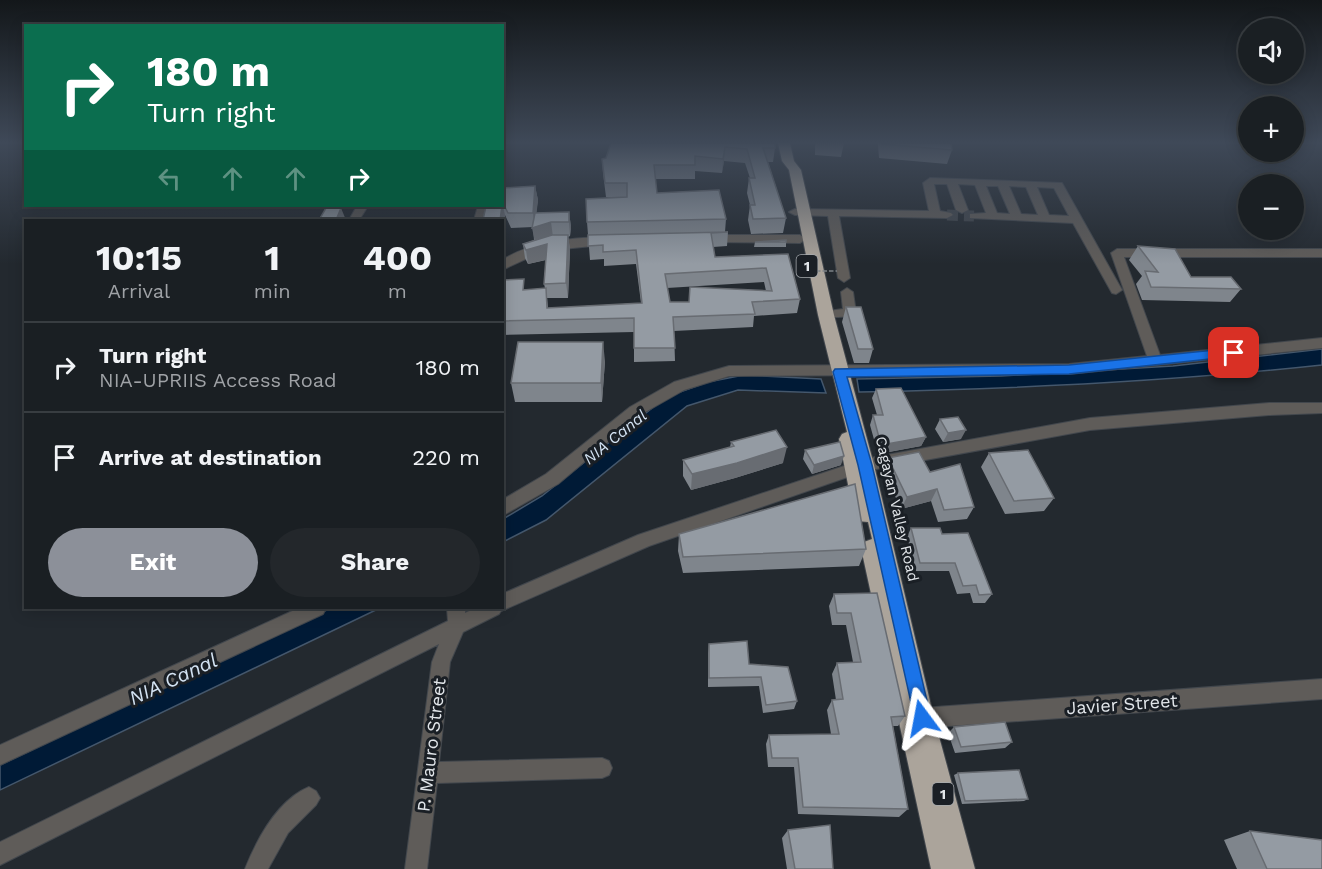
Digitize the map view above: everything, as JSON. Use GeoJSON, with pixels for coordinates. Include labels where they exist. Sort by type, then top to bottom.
{"type":"FeatureCollection","features":[{"type":"Feature","properties":{"kind":"highway","name":"Cagayan Valley Road"},"geometry":{"type":"LineString","coordinates":[[790,184],[826,315],[836,372]]}},
{"type":"Feature","properties":{"kind":"highway","name":"Cagayan Valley Road"},"geometry":{"type":"LineString","coordinates":[[799,212],[800,238],[962,869]]}},
{"type":"Feature","properties":{"kind":"highway","name":"Cagayan Valley Road"},"geometry":{"type":"LineString","coordinates":[[859,468],[944,869]]}},
{"type":"Feature","properties":{"kind":"street"},"geometry":{"type":"LineString","coordinates":[[799,212],[941,215],[929,184]]}},
{"type":"Feature","properties":{"kind":"street"},"geometry":{"type":"LineString","coordinates":[[952,184],[962,210]]}},
{"type":"Feature","properties":{"kind":"street"},"geometry":{"type":"LineString","coordinates":[[981,184],[993,217]]}},
{"type":"Feature","properties":{"kind":"street"},"geometry":{"type":"LineString","coordinates":[[1002,184],[1017,218]]}},
{"type":"Feature","properties":{"kind":"street"},"geometry":{"type":"LineString","coordinates":[[1017,184],[1058,185],[1116,290]]}},
{"type":"Feature","properties":{"kind":"street"},"geometry":{"type":"LineString","coordinates":[[1030,184],[1045,219]]}},
{"type":"Feature","properties":{"kind":"street"},"geometry":{"type":"LineString","coordinates":[[833,212],[840,274]]}},
{"type":"Feature","properties":{"kind":"street"},"geometry":{"type":"LineString","coordinates":[[974,216],[1077,220]]}},
{"type":"Feature","properties":{"kind":"street"},"geometry":{"type":"LineString","coordinates":[[696,240],[800,238]]}},
{"type":"Feature","properties":{"kind":"street"},"geometry":{"type":"LineString","coordinates":[[504,265],[520,253],[553,243],[625,241]]}},
{"type":"Feature","properties":{"kind":"street"},"geometry":{"type":"LineString","coordinates":[[1155,360],[1117,253],[1322,253]]}},
{"type":"Feature","properties":{"kind":"street"},"geometry":{"type":"LineString","coordinates":[[826,315],[850,313],[847,292]]}},
{"type":"Feature","properties":{"kind":"street"},"geometry":{"type":"LineString","coordinates":[[504,508],[552,479],[635,411],[679,386],[729,371],[1069,369],[1322,343]]}},
{"type":"Feature","properties":{"kind":"street"},"geometry":{"type":"LineString","coordinates":[[504,602],[644,540],[859,468],[1090,424],[1269,409],[1322,408]]}},
{"type":"Feature","properties":{"kind":"street"},"geometry":{"type":"LineString","coordinates":[[0,755],[315,609]]}},
{"type":"Feature","properties":{"kind":"street"},"geometry":{"type":"LineString","coordinates":[[0,854],[457,616],[488,609]]}},
{"type":"Feature","properties":{"kind":"street","name":"P. Mauro Street"},"geometry":{"type":"LineString","coordinates":[[416,869],[441,662],[457,616]]}},
{"type":"Feature","properties":{"kind":"street","name":"Javier Street"},"geometry":{"type":"LineString","coordinates":[[922,718],[1322,689]]}},
{"type":"Feature","properties":{"kind":"street"},"geometry":{"type":"LineString","coordinates":[[428,773],[602,768]]}},
{"type":"Feature","properties":{"kind":"street"},"geometry":{"type":"LineString","coordinates":[[256,869],[280,825],[309,798]]}},
{"type":"Feature","properties":{"kind":"path"},"geometry":{"type":"LineString","coordinates":[[803,271],[840,274]]}},
{"type":"Feature","properties":{"kind":"water"},"geometry":{"type":"Polygon","coordinates":[[[1322,349],[1322,365],[1148,380],[1033,387],[859,392],[857,379],[1001,376],[1173,366],[1322,349]]]}},
{"type":"Feature","properties":{"kind":"water"},"geometry":{"type":"Polygon","coordinates":[[[744,375],[821,379],[826,393],[738,390],[687,406],[546,520],[504,541],[504,518],[542,496],[666,397],[708,382],[744,375]]]}},
{"type":"Feature","properties":{"kind":"water"},"geometry":{"type":"Polygon","coordinates":[[[329,609],[378,609],[0,790],[0,765],[329,609]]]}},
{"type":"Feature","properties":{"kind":"building"},"geometry":{"type":"Polygon","coordinates":[[[627,184],[656,184],[657,193],[719,190],[726,219],[587,222],[586,199],[627,197],[627,184]]]}},
{"type":"Feature","properties":{"kind":"building"},"geometry":{"type":"Polygon","coordinates":[[[750,184],[775,184],[786,218],[753,219],[750,205],[755,205],[750,184]]]}},
{"type":"Feature","properties":{"kind":"building"},"geometry":{"type":"Polygon","coordinates":[[[535,186],[533,213],[508,213],[504,205],[504,188],[535,186]]]}},
{"type":"Feature","properties":{"kind":"building"},"geometry":{"type":"Polygon","coordinates":[[[486,207],[502,207],[500,219],[483,219],[486,207]]]}},
{"type":"Feature","properties":{"kind":"building"},"geometry":{"type":"Polygon","coordinates":[[[326,208],[341,208],[336,219],[320,219],[326,208]]]}},
{"type":"Feature","properties":{"kind":"building"},"geometry":{"type":"Polygon","coordinates":[[[569,212],[569,222],[551,222],[532,228],[535,213],[569,212]]]}},
{"type":"Feature","properties":{"kind":"building"},"geometry":{"type":"Polygon","coordinates":[[[728,232],[711,233],[715,257],[788,254],[800,299],[752,302],[755,314],[673,317],[675,348],[634,348],[634,318],[504,321],[504,280],[524,279],[523,290],[546,288],[547,308],[642,303],[636,250],[603,252],[603,245],[588,246],[588,235],[728,232]],[[766,268],[665,274],[670,302],[689,302],[690,287],[772,291],[766,268]]]}},
{"type":"Feature","properties":{"kind":"building"},"geometry":{"type":"Polygon","coordinates":[[[552,235],[568,235],[566,283],[544,284],[547,244],[526,250],[523,244],[552,235]]]}},
{"type":"Feature","properties":{"kind":"building"},"geometry":{"type":"Polygon","coordinates":[[[786,240],[786,242],[755,242],[786,240]]]}},
{"type":"Feature","properties":{"kind":"building"},"geometry":{"type":"Polygon","coordinates":[[[1138,246],[1175,249],[1191,277],[1231,277],[1241,289],[1151,287],[1145,271],[1158,272],[1138,246]]]}},
{"type":"Feature","properties":{"kind":"building"},"geometry":{"type":"Polygon","coordinates":[[[846,307],[861,307],[873,349],[858,349],[846,307]]]}},
{"type":"Feature","properties":{"kind":"building"},"geometry":{"type":"Polygon","coordinates":[[[518,342],[603,342],[601,383],[511,383],[518,342]]]}},
{"type":"Feature","properties":{"kind":"building"},"geometry":{"type":"Polygon","coordinates":[[[901,388],[926,437],[881,445],[873,415],[883,415],[876,389],[901,388]]]}},
{"type":"Feature","properties":{"kind":"building"},"geometry":{"type":"Polygon","coordinates":[[[958,417],[966,430],[948,433],[940,419],[958,417]]]}},
{"type":"Feature","properties":{"kind":"building"},"geometry":{"type":"Polygon","coordinates":[[[776,430],[787,447],[692,474],[683,460],[734,446],[731,442],[776,430]]]}},
{"type":"Feature","properties":{"kind":"building"},"geometry":{"type":"Polygon","coordinates":[[[840,442],[844,456],[814,465],[805,450],[840,442]]]}},
{"type":"Feature","properties":{"kind":"building"},"geometry":{"type":"Polygon","coordinates":[[[1028,450],[1054,498],[1014,501],[989,453],[1028,450]]]}},
{"type":"Feature","properties":{"kind":"building"},"geometry":{"type":"Polygon","coordinates":[[[919,452],[930,472],[960,464],[974,507],[944,510],[937,489],[907,497],[888,458],[919,452]]]}},
{"type":"Feature","properties":{"kind":"building"},"geometry":{"type":"Polygon","coordinates":[[[855,484],[866,549],[683,557],[679,534],[855,484]]]}},
{"type":"Feature","properties":{"kind":"building"},"geometry":{"type":"Polygon","coordinates":[[[911,528],[940,528],[942,534],[968,533],[992,594],[979,595],[976,585],[963,586],[955,563],[920,563],[911,528]]]}},
{"type":"Feature","properties":{"kind":"building"},"geometry":{"type":"Polygon","coordinates":[[[877,593],[905,716],[891,717],[908,809],[803,807],[798,758],[772,758],[769,735],[839,734],[832,700],[843,699],[837,663],[861,662],[851,613],[837,613],[834,594],[877,593]]]}},
{"type":"Feature","properties":{"kind":"building"},"geometry":{"type":"Polygon","coordinates":[[[747,641],[749,664],[788,667],[797,701],[766,705],[761,677],[709,678],[709,644],[747,641]]]}},
{"type":"Feature","properties":{"kind":"building"},"geometry":{"type":"Polygon","coordinates":[[[1005,722],[1012,742],[961,747],[954,727],[1005,722]]]}},
{"type":"Feature","properties":{"kind":"building"},"geometry":{"type":"Polygon","coordinates":[[[1019,770],[1028,799],[965,801],[958,773],[1019,770]]]}},
{"type":"Feature","properties":{"kind":"building"},"geometry":{"type":"Polygon","coordinates":[[[830,825],[833,869],[795,869],[788,830],[830,825]]]}},
{"type":"Feature","properties":{"kind":"building"},"geometry":{"type":"Polygon","coordinates":[[[1250,831],[1322,840],[1322,869],[1267,869],[1250,831]]]}},
{"type":"Feature","properties":{"kind":"tunnel"},"geometry":{"type":"LineString","coordinates":[[947,215],[974,216]]}},
{"type":"Feature","properties":{"kind":"route"},"geometry":{"type":"LineString","coordinates":[[922,718],[865,465],[840,372],[1069,369],[1234,353]]}},
{"type":"Feature","properties":{"kind":"water label","name":"NIA Canal"},"geometry":{"type":"Point","coordinates":[615,437]}},
{"type":"Feature","properties":{"kind":"water label","name":"NIA Canal"},"geometry":{"type":"Point","coordinates":[173,679]}}]}
